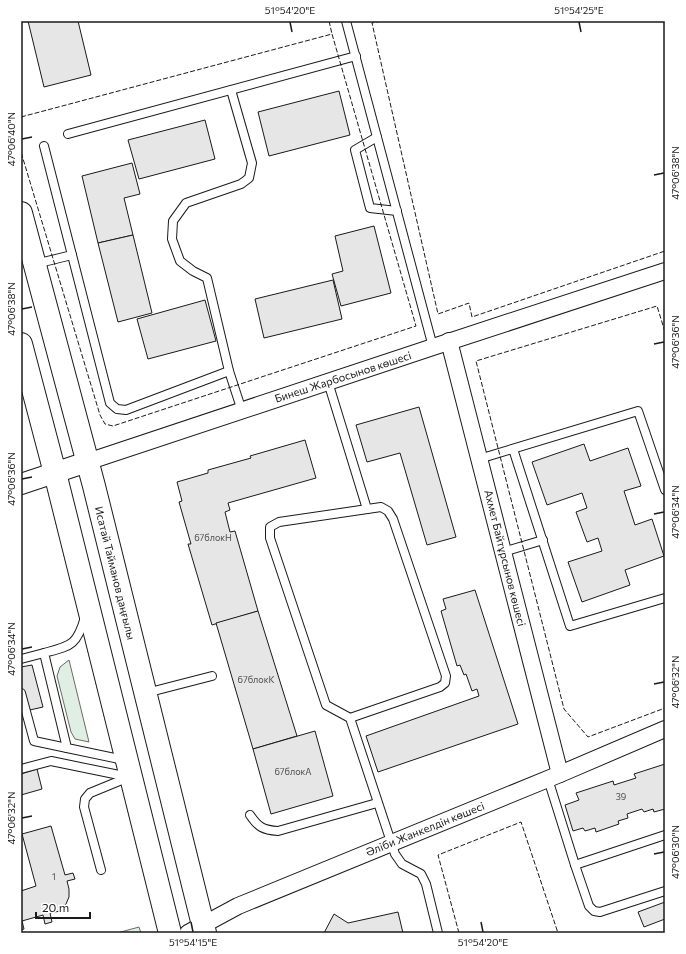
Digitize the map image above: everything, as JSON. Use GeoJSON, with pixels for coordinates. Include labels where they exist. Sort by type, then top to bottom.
{"type":"FeatureCollection","features":[{"type":"Feature","properties":{"kind":"main road","name":"Исатай Тайманов даңғылы"},"geometry":{"type":"LineString","coordinates":[[21,213],[146,693],[198,930]]}},
{"type":"Feature","properties":{"kind":"main road"},"geometry":{"type":"LineString","coordinates":[[21,344],[55,473],[170,933]]}},
{"type":"Feature","properties":{"kind":"street","name":"Бинеш Жарбосынов көшесі"},"geometry":{"type":"LineString","coordinates":[[21,484],[433,346],[665,271]]}},
{"type":"Feature","properties":{"kind":"street","name":"Ахмет Байтұрсынов көшесі"},"geometry":{"type":"LineString","coordinates":[[449,341],[503,552],[554,777]]}},
{"type":"Feature","properties":{"kind":"street","name":"Әліби Жанкелдін көшесі"},"geometry":{"type":"LineString","coordinates":[[198,930],[238,906],[554,777],[665,729]]}},
{"type":"Feature","properties":{"kind":"lane"},"geometry":{"type":"LineString","coordinates":[[346,21],[433,346]]}},
{"type":"Feature","properties":{"kind":"lane"},"geometry":{"type":"LineString","coordinates":[[68,134],[356,56]]}},
{"type":"Feature","properties":{"kind":"lane"},"geometry":{"type":"LineString","coordinates":[[231,90],[252,163],[249,178],[241,184],[186,203],[173,221],[172,239],[180,261],[206,278],[229,371],[242,410]]}},
{"type":"Feature","properties":{"kind":"lane"},"geometry":{"type":"LineString","coordinates":[[378,137],[355,150],[370,208],[397,211]]}},
{"type":"Feature","properties":{"kind":"lane"},"geometry":{"type":"LineString","coordinates":[[44,146],[110,402],[117,409],[126,410],[229,371]]}},
{"type":"Feature","properties":{"kind":"lane"},"geometry":{"type":"LineString","coordinates":[[35,264],[72,255]]}},
{"type":"Feature","properties":{"kind":"lane"},"geometry":{"type":"LineString","coordinates":[[328,382],[367,509]]}},
{"type":"Feature","properties":{"kind":"lane"},"geometry":{"type":"LineString","coordinates":[[479,459],[638,412],[665,490]]}},
{"type":"Feature","properties":{"kind":"lane"},"geometry":{"type":"LineString","coordinates":[[513,449],[570,626],[665,598]]}},
{"type":"Feature","properties":{"kind":"lane"},"geometry":{"type":"LineString","coordinates":[[350,718],[440,688],[446,683],[446,676],[393,519],[388,511],[381,507],[279,522],[270,527],[270,538],[326,705],[350,718],[390,843],[402,864],[421,874],[426,884],[438,933]]}},
{"type":"Feature","properties":{"kind":"lane"},"geometry":{"type":"LineString","coordinates":[[503,552],[543,540]]}},
{"type":"Feature","properties":{"kind":"lane"},"geometry":{"type":"LineString","coordinates":[[21,659],[67,647],[76,640],[82,629],[88,607]]}},
{"type":"Feature","properties":{"kind":"lane"},"geometry":{"type":"LineString","coordinates":[[44,653],[67,748]]}},
{"type":"Feature","properties":{"kind":"lane"},"geometry":{"type":"LineString","coordinates":[[146,693],[212,676]]}},
{"type":"Feature","properties":{"kind":"lane"},"geometry":{"type":"LineString","coordinates":[[21,693],[34,741],[67,748],[128,769]]}},
{"type":"Feature","properties":{"kind":"lane"},"geometry":{"type":"LineString","coordinates":[[21,769],[51,761],[128,769]]}},
{"type":"Feature","properties":{"kind":"lane"},"geometry":{"type":"LineString","coordinates":[[101,870],[84,806],[85,798],[90,793],[128,769]]}},
{"type":"Feature","properties":{"kind":"lane"},"geometry":{"type":"LineString","coordinates":[[554,777],[576,865],[589,906],[594,911],[600,912],[665,891]]}},
{"type":"Feature","properties":{"kind":"lane"},"geometry":{"type":"LineString","coordinates":[[250,815],[255,823],[265,830],[278,831],[377,803]]}},
{"type":"Feature","properties":{"kind":"lane"},"geometry":{"type":"LineString","coordinates":[[576,865],[665,835]]}},
{"type":"Feature","properties":{"kind":"green space"},"geometry":{"type":"Polygon","coordinates":[[[69,660],[89,742],[75,739],[71,732],[57,676],[60,667],[69,660]]]}},
{"type":"Feature","properties":{"kind":"green space"},"geometry":{"type":"Polygon","coordinates":[[[139,927],[141,933],[117,933],[139,927]]]}},
{"type":"Feature","properties":{"kind":"building"},"geometry":{"type":"Polygon","coordinates":[[[28,21],[78,21],[91,75],[44,87],[28,21]]]}},
{"type":"Feature","properties":{"kind":"building"},"geometry":{"type":"Polygon","coordinates":[[[339,91],[350,135],[269,156],[258,112],[339,91]]]}},
{"type":"Feature","properties":{"kind":"building"},"geometry":{"type":"Polygon","coordinates":[[[205,120],[215,159],[139,179],[128,140],[205,120]]]}},
{"type":"Feature","properties":{"kind":"building"},"geometry":{"type":"Polygon","coordinates":[[[132,163],[140,194],[124,198],[133,235],[98,243],[82,176],[132,163]]]}},
{"type":"Feature","properties":{"kind":"building"},"geometry":{"type":"Polygon","coordinates":[[[374,226],[391,293],[341,306],[332,274],[343,271],[335,236],[374,226]]]}},
{"type":"Feature","properties":{"kind":"building"},"geometry":{"type":"Polygon","coordinates":[[[133,235],[152,313],[118,322],[98,243],[133,235]]]}},
{"type":"Feature","properties":{"kind":"building"},"geometry":{"type":"Polygon","coordinates":[[[333,280],[342,319],[264,338],[255,299],[333,280]]]}},
{"type":"Feature","properties":{"kind":"building"},"geometry":{"type":"Polygon","coordinates":[[[205,300],[216,341],[148,359],[137,319],[205,300]]]}},
{"type":"Feature","properties":{"kind":"building"},"geometry":{"type":"Polygon","coordinates":[[[419,407],[456,537],[427,545],[400,453],[367,462],[356,425],[419,407]]]}},
{"type":"Feature","properties":{"kind":"building"},"geometry":{"type":"Polygon","coordinates":[[[305,440],[316,478],[228,503],[230,510],[225,512],[230,532],[235,531],[258,611],[212,625],[188,544],[191,544],[179,502],[182,501],[177,482],[208,473],[208,470],[251,458],[250,456],[305,440]]]}},
{"type":"Feature","properties":{"kind":"building"},"geometry":{"type":"Polygon","coordinates":[[[584,444],[590,461],[628,448],[641,486],[624,491],[635,525],[652,519],[664,556],[625,570],[630,585],[582,602],[568,562],[602,551],[598,538],[587,542],[576,512],[587,508],[582,493],[547,505],[532,462],[584,444]]]}},
{"type":"Feature","properties":{"kind":"building"},"geometry":{"type":"Polygon","coordinates":[[[475,590],[518,724],[378,772],[366,736],[479,696],[477,689],[472,691],[466,674],[464,675],[460,665],[457,666],[441,611],[446,609],[443,599],[475,590]]]}},
{"type":"Feature","properties":{"kind":"building"},"geometry":{"type":"Polygon","coordinates":[[[258,611],[297,736],[253,749],[216,623],[258,611]]]}},
{"type":"Feature","properties":{"kind":"building"},"geometry":{"type":"Polygon","coordinates":[[[32,665],[43,707],[21,712],[21,667],[32,665]]]}},
{"type":"Feature","properties":{"kind":"building"},"geometry":{"type":"Polygon","coordinates":[[[315,731],[333,796],[271,814],[253,749],[315,731]]]}},
{"type":"Feature","properties":{"kind":"building"},"geometry":{"type":"Polygon","coordinates":[[[665,764],[665,809],[654,812],[653,809],[644,812],[642,809],[627,814],[628,818],[618,821],[619,824],[596,832],[595,828],[585,831],[583,828],[573,831],[565,805],[579,800],[576,793],[613,781],[614,785],[636,778],[634,774],[665,764]]]}},
{"type":"Feature","properties":{"kind":"building"},"geometry":{"type":"Polygon","coordinates":[[[37,769],[42,789],[21,795],[21,774],[37,769]]]}},
{"type":"Feature","properties":{"kind":"building"},"geometry":{"type":"Polygon","coordinates":[[[51,826],[65,875],[73,873],[75,879],[67,881],[69,897],[66,904],[60,911],[50,913],[52,922],[45,924],[43,915],[22,921],[24,929],[21,930],[21,891],[36,886],[22,834],[51,826]]]}},
{"type":"Feature","properties":{"kind":"building"},"geometry":{"type":"Polygon","coordinates":[[[665,902],[665,919],[644,927],[638,912],[665,902]]]}},
{"type":"Feature","properties":{"kind":"building"},"geometry":{"type":"Polygon","coordinates":[[[398,912],[403,933],[324,933],[334,914],[348,923],[398,912]]]}},
{"type":"Feature","properties":{"kind":"fence"},"geometry":{"type":"LineString","coordinates":[[329,21],[332,34]]}},
{"type":"Feature","properties":{"kind":"fence"},"geometry":{"type":"LineString","coordinates":[[381,21],[372,23],[438,314],[469,303],[472,317],[665,251]]}},
{"type":"Feature","properties":{"kind":"fence"},"geometry":{"type":"LineString","coordinates":[[21,117],[332,34],[416,326],[113,426],[105,424],[100,415],[21,152]]}},
{"type":"Feature","properties":{"kind":"fence"},"geometry":{"type":"LineString","coordinates":[[665,332],[657,306],[476,361],[564,709],[588,737],[665,708]]}},
{"type":"Feature","properties":{"kind":"fence"},"geometry":{"type":"LineString","coordinates":[[459,933],[438,855],[521,822],[558,933]]}}]}
